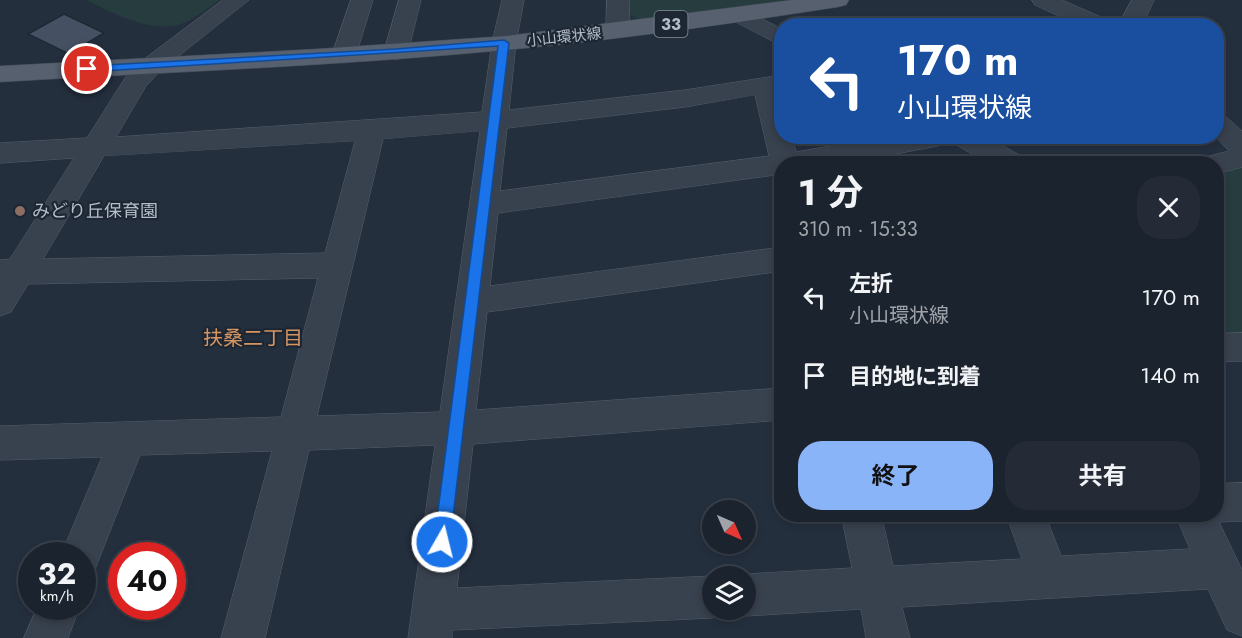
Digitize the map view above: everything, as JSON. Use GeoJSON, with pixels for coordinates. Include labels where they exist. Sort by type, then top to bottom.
{"type":"FeatureCollection","features":[{"type":"Feature","properties":{"kind":"main road","name":"小山環状線"},"geometry":{"type":"LineString","coordinates":[[0,74],[396,52],[504,43],[618,31],[838,0]]}},
{"type":"Feature","properties":{"kind":"street"},"geometry":{"type":"LineString","coordinates":[[0,303],[10,272],[95,147],[136,81],[152,65],[238,0]]}},
{"type":"Feature","properties":{"kind":"street"},"geometry":{"type":"LineString","coordinates":[[344,55],[362,0]]}},
{"type":"Feature","properties":{"kind":"street"},"geometry":{"type":"LineString","coordinates":[[396,52],[410,0]]}},
{"type":"Feature","properties":{"kind":"street"},"geometry":{"type":"LineString","coordinates":[[513,0],[504,43],[474,301],[431,624],[702,598]]}},
{"type":"Feature","properties":{"kind":"street"},"geometry":{"type":"LineString","coordinates":[[618,0],[616,7],[618,31]]}},
{"type":"Feature","properties":{"kind":"street"},"geometry":{"type":"LineString","coordinates":[[1043,0],[1080,18]]}},
{"type":"Feature","properties":{"kind":"street"},"geometry":{"type":"LineString","coordinates":[[1134,18],[1143,0]]}},
{"type":"Feature","properties":{"kind":"street"},"geometry":{"type":"LineString","coordinates":[[740,15],[774,34]]}},
{"type":"Feature","properties":{"kind":"street"},"geometry":{"type":"LineString","coordinates":[[0,153],[494,121],[651,104],[774,85]]}},
{"type":"Feature","properties":{"kind":"street"},"geometry":{"type":"LineString","coordinates":[[243,638],[292,433],[339,265],[372,129]]}},
{"type":"Feature","properties":{"kind":"street"},"geometry":{"type":"LineString","coordinates":[[1224,130],[1242,147]]}},
{"type":"Feature","properties":{"kind":"street"},"geometry":{"type":"LineString","coordinates":[[830,156],[899,144]]}},
{"type":"Feature","properties":{"kind":"street"},"geometry":{"type":"LineString","coordinates":[[977,144],[998,156]]}},
{"type":"Feature","properties":{"kind":"street"},"geometry":{"type":"LineString","coordinates":[[1224,162],[1242,157]]}},
{"type":"Feature","properties":{"kind":"street"},"geometry":{"type":"LineString","coordinates":[[485,204],[774,165]]}},
{"type":"Feature","properties":{"kind":"street"},"geometry":{"type":"LineString","coordinates":[[474,301],[774,260]]}},
{"type":"Feature","properties":{"kind":"street"},"geometry":{"type":"LineString","coordinates":[[10,272],[339,265]]}},
{"type":"Feature","properties":{"kind":"street"},"geometry":{"type":"LineString","coordinates":[[1224,348],[1242,347]]}},
{"type":"Feature","properties":{"kind":"street"},"geometry":{"type":"LineString","coordinates":[[0,442],[458,428],[774,405]]}},
{"type":"Feature","properties":{"kind":"street"},"geometry":{"type":"LineString","coordinates":[[86,542],[129,437]]}},
{"type":"Feature","properties":{"kind":"street"},"geometry":{"type":"LineString","coordinates":[[1224,503],[1242,502]]}},
{"type":"Feature","properties":{"kind":"street"},"geometry":{"type":"LineString","coordinates":[[863,522],[888,638]]}},
{"type":"Feature","properties":{"kind":"street"},"geometry":{"type":"LineString","coordinates":[[1028,522],[1049,577]]}},
{"type":"Feature","properties":{"kind":"street"},"geometry":{"type":"LineString","coordinates":[[1198,522],[1242,615]]}},
{"type":"Feature","properties":{"kind":"street"},"geometry":{"type":"LineString","coordinates":[[756,595],[1219,568]]}},
{"type":"Feature","properties":{"kind":"street"},"geometry":{"type":"LineString","coordinates":[[46,638],[53,620]]}},
{"type":"Feature","properties":{"kind":"green space"},"geometry":{"type":"Polygon","coordinates":[[[87,0],[220,0],[184,23],[160,26],[134,21],[87,0]]]}},
{"type":"Feature","properties":{"kind":"green space"},"geometry":{"type":"Polygon","coordinates":[[[628,0],[791,0],[641,20],[624,12],[628,0]]]}},
{"type":"Feature","properties":{"kind":"green space"},"geometry":{"type":"Polygon","coordinates":[[[1242,165],[1242,337],[1224,338],[1224,169],[1242,165]]]}},
{"type":"Feature","properties":{"kind":"building"},"geometry":{"type":"Polygon","coordinates":[[[64,14],[104,33],[69,54],[28,34],[64,14]]]}},
{"type":"Feature","properties":{"kind":"place","name":"みどり丘保育園"},"geometry":{"type":"Point","coordinates":[20,211]}},
{"type":"Feature","properties":{"kind":"district","name":"扶桑二丁目"},"geometry":{"type":"Point","coordinates":[253,338]}},
{"type":"Feature","properties":{"kind":"route"},"geometry":{"type":"LineString","coordinates":[[87,69],[396,52],[504,43],[474,301],[442,542]]}}]}
